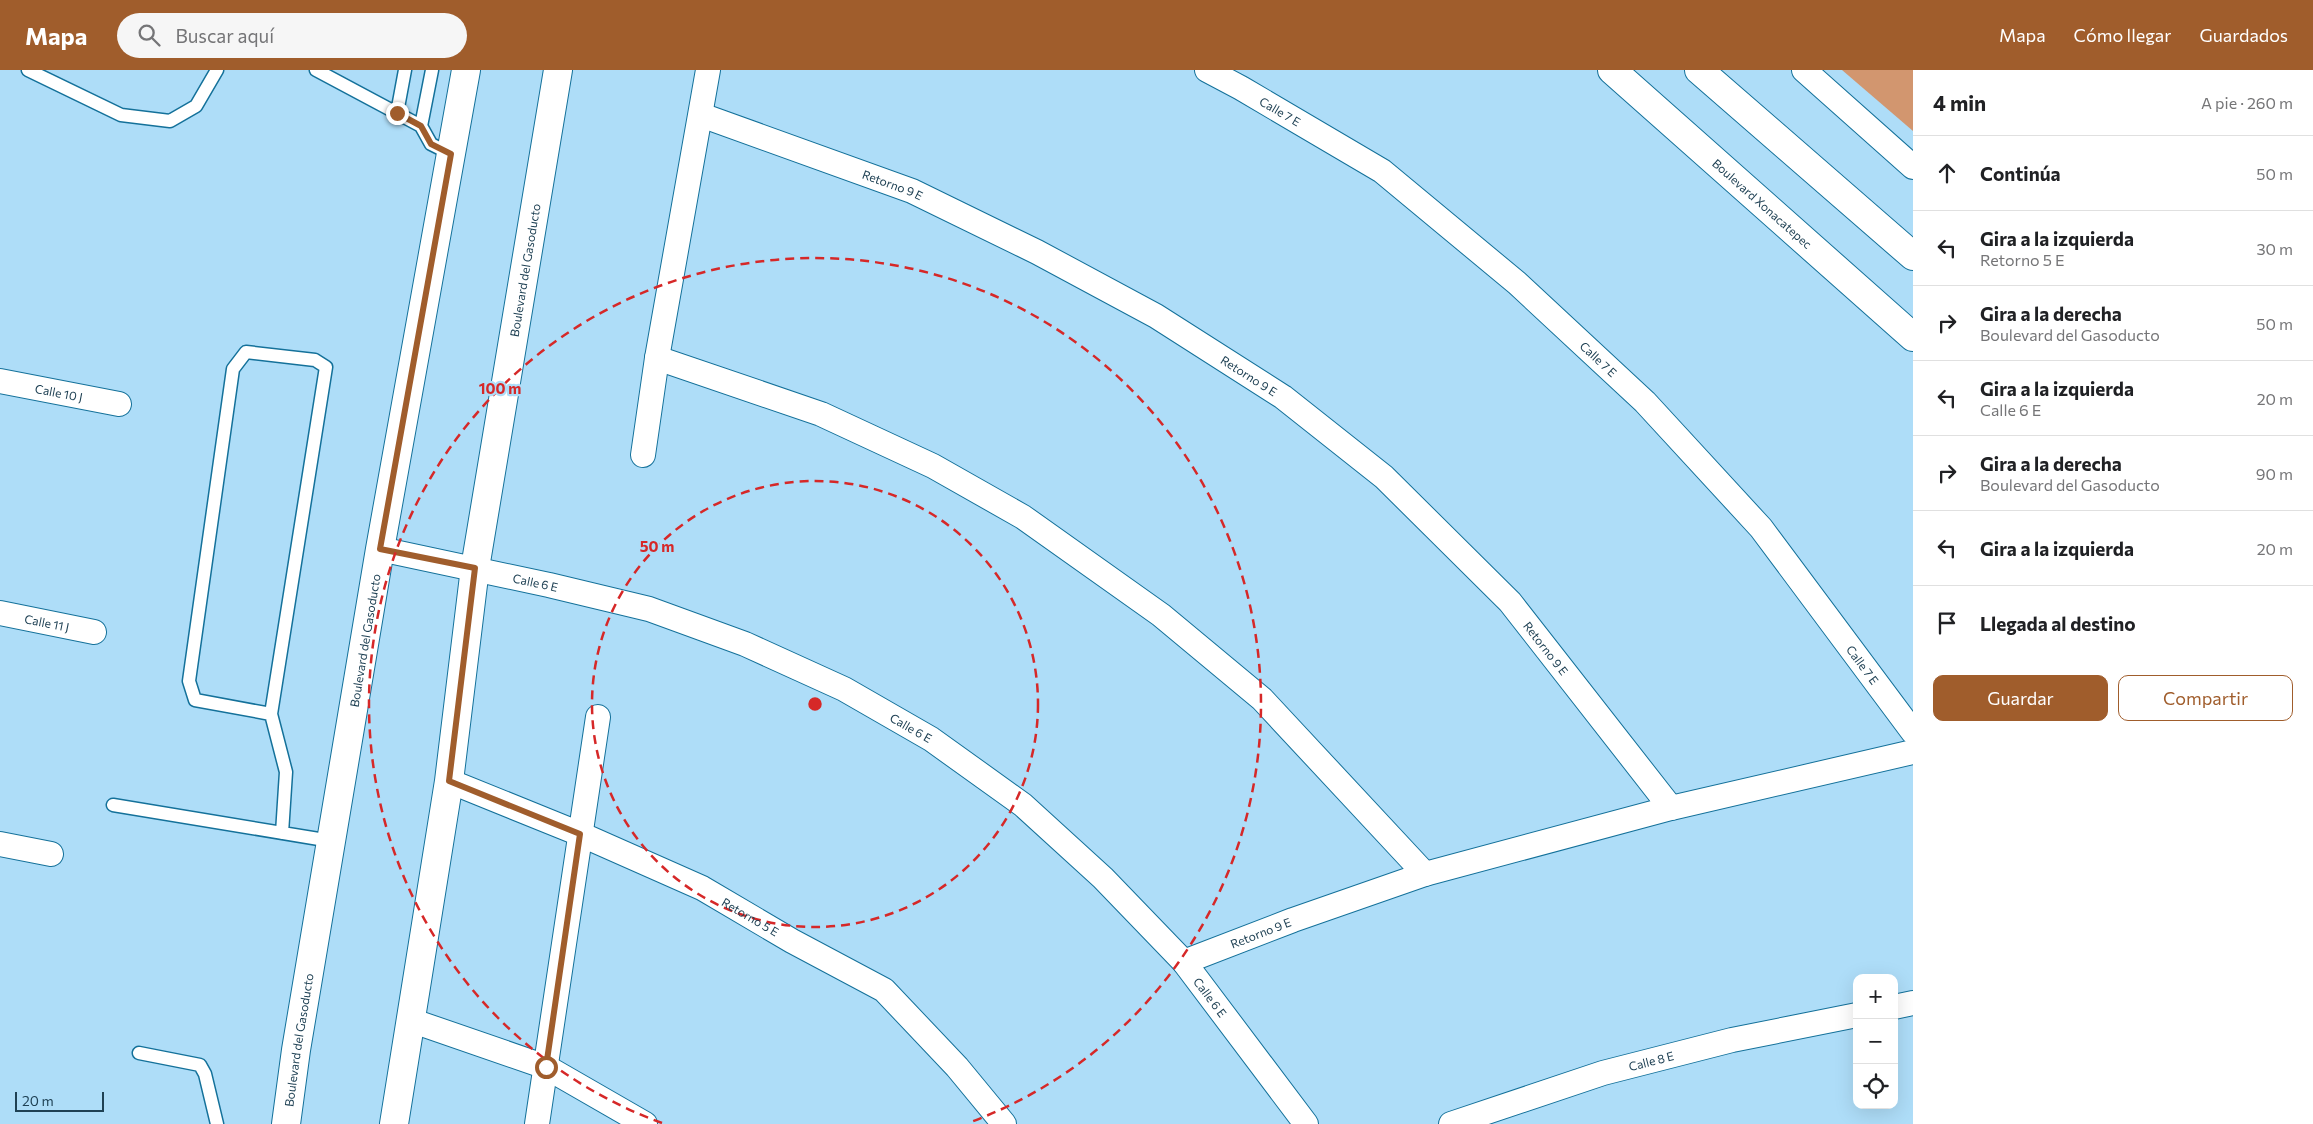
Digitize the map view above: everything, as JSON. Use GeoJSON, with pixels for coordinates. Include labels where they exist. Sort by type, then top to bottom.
{"type":"FeatureCollection","features":[{"type":"Feature","properties":{"kind":"street","name":"Boulevard del Gasoducto"},"geometry":{"type":"LineString","coordinates":[[286,1124],[296,1050],[380,549],[466,70]]}},
{"type":"Feature","properties":{"kind":"street","name":"Boulevard del Gasoducto"},"geometry":{"type":"LineString","coordinates":[[394,1124],[449,781],[475,568],[558,70]]}},
{"type":"Feature","properties":{"kind":"street"},"geometry":{"type":"LineString","coordinates":[[643,455],[656,358],[708,70]]}},
{"type":"Feature","properties":{"kind":"street","name":"Calle 7 E"},"geometry":{"type":"LineString","coordinates":[[1207,70],[1382,171],[1517,283],[1645,402],[1761,528],[1913,732]]}},
{"type":"Feature","properties":{"kind":"street","name":"Boulevard Xonacatepec"},"geometry":{"type":"LineString","coordinates":[[1612,70],[1913,337]]}},
{"type":"Feature","properties":{"kind":"street"},"geometry":{"type":"LineString","coordinates":[[1699,70],[1913,256]]}},
{"type":"Feature","properties":{"kind":"street"},"geometry":{"type":"LineString","coordinates":[[1804,70],[1913,167]]}},
{"type":"Feature","properties":{"kind":"street","name":"Retorno 9 E"},"geometry":{"type":"LineString","coordinates":[[701,115],[912,191],[1028,247],[1156,316],[1283,397],[1384,477],[1510,602],[1671,808]]}},
{"type":"Feature","properties":{"kind":"street"},"geometry":{"type":"LineString","coordinates":[[656,358],[821,414],[933,466],[1023,517],[1160,615],[1262,699],[1424,874]]}},
{"type":"Feature","properties":{"kind":"street","name":"Calle 10 J"},"geometry":{"type":"LineString","coordinates":[[0,381],[119,404]]}},
{"type":"Feature","properties":{"kind":"street","name":"Calle 6 E"},"geometry":{"type":"LineString","coordinates":[[380,549],[475,568],[649,609],[745,644],[844,689],[931,739],[1023,805],[1103,878],[1184,962],[1306,1124]]}},
{"type":"Feature","properties":{"kind":"street","name":"Calle 11 J"},"geometry":{"type":"LineString","coordinates":[[0,613],[94,632]]}},
{"type":"Feature","properties":{"kind":"street"},"geometry":{"type":"LineString","coordinates":[[537,1124],[598,717]]}},
{"type":"Feature","properties":{"kind":"street","name":"Retorno 9 E"},"geometry":{"type":"LineString","coordinates":[[1184,962],[1293,920],[1424,874],[1671,808],[1913,752]]}},
{"type":"Feature","properties":{"kind":"street","name":"Retorno 5 E"},"geometry":{"type":"LineString","coordinates":[[449,781],[580,834],[702,888],[792,941],[884,990],[956,1067],[1004,1124]]}},
{"type":"Feature","properties":{"kind":"street"},"geometry":{"type":"LineString","coordinates":[[0,844],[51,854]]}},
{"type":"Feature","properties":{"kind":"street"},"geometry":{"type":"LineString","coordinates":[[1898,1006],[1913,1003]]}},
{"type":"Feature","properties":{"kind":"street","name":"Calle 8 E"},"geometry":{"type":"LineString","coordinates":[[1451,1124],[1603,1073],[1732,1040],[1853,1016]]}},
{"type":"Feature","properties":{"kind":"street"},"geometry":{"type":"LineString","coordinates":[[410,1020],[546,1067],[645,1124]]}},
{"type":"Feature","properties":{"kind":"lane"},"geometry":{"type":"LineString","coordinates":[[28,70],[121,115],[170,121],[196,106],[217,70]]}},
{"type":"Feature","properties":{"kind":"lane"},"geometry":{"type":"LineString","coordinates":[[316,70],[421,126],[431,144],[451,154]]}},
{"type":"Feature","properties":{"kind":"lane"},"geometry":{"type":"LineString","coordinates":[[397,113],[405,70]]}},
{"type":"Feature","properties":{"kind":"lane"},"geometry":{"type":"LineString","coordinates":[[421,126],[432,70]]}},
{"type":"Feature","properties":{"kind":"lane"},"geometry":{"type":"LineString","coordinates":[[271,714],[195,700],[189,681],[233,369],[246,352],[315,360],[326,367],[271,714],[286,772],[282,833]]}},
{"type":"Feature","properties":{"kind":"lane"},"geometry":{"type":"LineString","coordinates":[[113,805],[331,841]]}},
{"type":"Feature","properties":{"kind":"lane"},"geometry":{"type":"LineString","coordinates":[[139,1053],[200,1065],[206,1074],[217,1124]]}},
{"type":"Feature","properties":{"kind":"shaded area"},"geometry":{"type":"Polygon","coordinates":[[[1842,70],[1913,70],[1913,131],[1842,70]]]}},
{"type":"Feature","properties":{"kind":"route"},"geometry":{"type":"LineString","coordinates":[[397,113],[421,126],[431,144],[451,154],[380,549],[475,568],[449,781],[580,834],[546,1067]]}}]}
